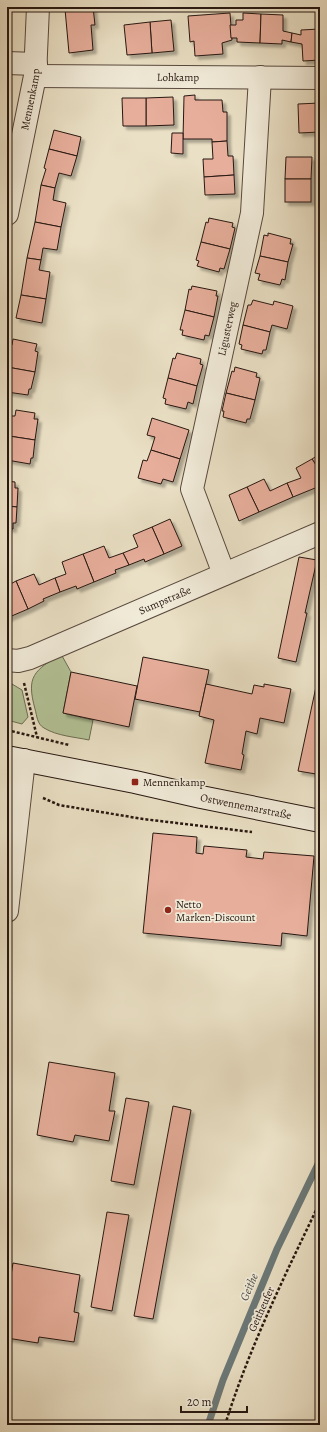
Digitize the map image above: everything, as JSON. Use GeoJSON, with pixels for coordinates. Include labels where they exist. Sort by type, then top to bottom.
{"type":"FeatureCollection","features":[{"type":"Feature","properties":{"kind":"street","name":"Mennenkamp"},"geometry":{"type":"LineString","coordinates":[[7,214],[36,70],[38,7]]}},
{"type":"Feature","properties":{"kind":"street","name":"Lohkamp"},"geometry":{"type":"LineString","coordinates":[[7,63],[36,70],[320,78]]}},
{"type":"Feature","properties":{"kind":"street","name":"Ligusterweg"},"geometry":{"type":"LineString","coordinates":[[224,574],[192,489],[252,213],[260,77]]}},
{"type":"Feature","properties":{"kind":"street","name":"Sumpstraße"},"geometry":{"type":"LineString","coordinates":[[13,661],[30,658],[320,533]]}},
{"type":"Feature","properties":{"kind":"street"},"geometry":{"type":"LineString","coordinates":[[7,911],[20,788],[15,758]]}},
{"type":"Feature","properties":{"kind":"street","name":"Ostwennemarstraße"},"geometry":{"type":"LineString","coordinates":[[15,758],[320,821]]}},
{"type":"Feature","properties":{"kind":"path"},"geometry":{"type":"LineString","coordinates":[[13,661],[37,737]]}},
{"type":"Feature","properties":{"kind":"path"},"geometry":{"type":"LineString","coordinates":[[20,788],[59,805],[143,820],[259,833]]}},
{"type":"Feature","properties":{"kind":"path","name":"Geitheufer"},"geometry":{"type":"LineString","coordinates":[[225,1425],[233,1399],[259,1332],[320,1202]]}},
{"type":"Feature","properties":{"kind":"green space"},"geometry":{"type":"Polygon","coordinates":[[[61,654],[71,672],[63,713],[93,720],[89,740],[60,735],[49,731],[40,724],[38,720],[31,689],[34,676],[44,665],[61,654]]]}},
{"type":"Feature","properties":{"kind":"green space"},"geometry":{"type":"Polygon","coordinates":[[[7,681],[22,690],[28,717],[22,724],[7,720],[7,681]]]}},
{"type":"Feature","properties":{"kind":"building"},"geometry":{"type":"Polygon","coordinates":[[[93,7],[95,25],[91,25],[93,50],[69,53],[65,9],[93,7]]]}},
{"type":"Feature","properties":{"kind":"building"},"geometry":{"type":"Polygon","coordinates":[[[230,13],[232,40],[222,43],[223,54],[195,56],[194,41],[190,42],[188,16],[230,13]]]}},
{"type":"Feature","properties":{"kind":"building"},"geometry":{"type":"Polygon","coordinates":[[[243,13],[261,14],[260,43],[237,42],[237,38],[231,38],[230,25],[236,25],[236,20],[243,20],[243,13]]]}},
{"type":"Feature","properties":{"kind":"building"},"geometry":{"type":"Polygon","coordinates":[[[261,14],[283,15],[283,31],[292,33],[291,42],[282,40],[282,44],[260,43],[261,14]]]}},
{"type":"Feature","properties":{"kind":"building"},"geometry":{"type":"Polygon","coordinates":[[[171,20],[174,51],[152,53],[150,22],[171,20]]]}},
{"type":"Feature","properties":{"kind":"building"},"geometry":{"type":"Polygon","coordinates":[[[150,22],[152,53],[127,55],[124,25],[150,22]]]}},
{"type":"Feature","properties":{"kind":"building"},"geometry":{"type":"Polygon","coordinates":[[[320,29],[320,60],[303,61],[302,44],[291,42],[292,33],[301,35],[301,30],[320,29]]]}},
{"type":"Feature","properties":{"kind":"building"},"geometry":{"type":"Polygon","coordinates":[[[195,95],[195,100],[222,100],[223,112],[227,112],[227,141],[212,142],[212,139],[183,139],[184,96],[195,95]]]}},
{"type":"Feature","properties":{"kind":"building"},"geometry":{"type":"Polygon","coordinates":[[[173,97],[174,125],[146,126],[146,98],[173,97]]]}},
{"type":"Feature","properties":{"kind":"building"},"geometry":{"type":"Polygon","coordinates":[[[122,98],[146,98],[146,126],[123,126],[122,98]]]}},
{"type":"Feature","properties":{"kind":"building"},"geometry":{"type":"Polygon","coordinates":[[[320,103],[320,132],[299,133],[298,104],[320,103]]]}},
{"type":"Feature","properties":{"kind":"building"},"geometry":{"type":"Polygon","coordinates":[[[54,130],[81,137],[77,156],[49,149],[54,130]]]}},
{"type":"Feature","properties":{"kind":"building"},"geometry":{"type":"Polygon","coordinates":[[[172,133],[183,133],[183,154],[171,153],[172,133]]]}},
{"type":"Feature","properties":{"kind":"building"},"geometry":{"type":"Polygon","coordinates":[[[227,141],[228,156],[233,156],[234,175],[204,177],[203,159],[213,159],[212,142],[227,141]]]}},
{"type":"Feature","properties":{"kind":"building"},"geometry":{"type":"Polygon","coordinates":[[[49,149],[77,156],[71,176],[59,173],[55,188],[41,185],[46,169],[44,168],[49,149]]]}},
{"type":"Feature","properties":{"kind":"building"},"geometry":{"type":"Polygon","coordinates":[[[286,157],[312,157],[311,179],[285,179],[286,157]]]}},
{"type":"Feature","properties":{"kind":"building"},"geometry":{"type":"Polygon","coordinates":[[[234,175],[235,194],[205,195],[204,177],[234,175]]]}},
{"type":"Feature","properties":{"kind":"building"},"geometry":{"type":"Polygon","coordinates":[[[285,179],[311,179],[311,202],[285,202],[285,179]]]}},
{"type":"Feature","properties":{"kind":"building"},"geometry":{"type":"Polygon","coordinates":[[[41,185],[55,188],[53,200],[66,203],[61,227],[35,222],[41,185]]]}},
{"type":"Feature","properties":{"kind":"building"},"geometry":{"type":"Polygon","coordinates":[[[209,218],[233,223],[232,227],[235,228],[230,249],[201,242],[206,222],[208,223],[209,218]]]}},
{"type":"Feature","properties":{"kind":"building"},"geometry":{"type":"Polygon","coordinates":[[[35,222],[61,227],[57,250],[43,248],[41,260],[27,258],[35,222]]]}},
{"type":"Feature","properties":{"kind":"building"},"geometry":{"type":"Polygon","coordinates":[[[268,233],[291,239],[290,244],[293,244],[288,262],[260,256],[264,235],[268,236],[268,233]]]}},
{"type":"Feature","properties":{"kind":"building"},"geometry":{"type":"Polygon","coordinates":[[[201,242],[230,249],[224,269],[220,268],[219,272],[197,266],[199,261],[196,260],[201,242]]]}},
{"type":"Feature","properties":{"kind":"building"},"geometry":{"type":"Polygon","coordinates":[[[260,256],[288,262],[285,280],[282,279],[280,285],[258,280],[260,274],[255,273],[260,256]]]}},
{"type":"Feature","properties":{"kind":"building"},"geometry":{"type":"Polygon","coordinates":[[[27,258],[41,260],[39,270],[50,272],[46,299],[21,295],[27,258]]]}},
{"type":"Feature","properties":{"kind":"building"},"geometry":{"type":"Polygon","coordinates":[[[192,286],[217,291],[216,296],[218,296],[214,317],[185,310],[189,289],[191,290],[192,286]]]}},
{"type":"Feature","properties":{"kind":"building"},"geometry":{"type":"Polygon","coordinates":[[[21,295],[46,299],[42,323],[16,318],[21,295]]]}},
{"type":"Feature","properties":{"kind":"building"},"geometry":{"type":"Polygon","coordinates":[[[253,300],[273,305],[274,301],[293,306],[287,329],[272,325],[270,332],[243,325],[248,305],[251,305],[253,300]]]}},
{"type":"Feature","properties":{"kind":"building"},"geometry":{"type":"Polygon","coordinates":[[[185,310],[214,317],[209,336],[205,335],[204,340],[182,335],[183,330],[180,330],[185,310]]]}},
{"type":"Feature","properties":{"kind":"building"},"geometry":{"type":"Polygon","coordinates":[[[243,325],[270,332],[266,350],[263,350],[262,354],[241,349],[242,345],[239,344],[243,325]]]}},
{"type":"Feature","properties":{"kind":"building"},"geometry":{"type":"Polygon","coordinates":[[[13,339],[37,344],[35,351],[38,352],[35,372],[7,367],[9,344],[12,345],[13,339]]]}},
{"type":"Feature","properties":{"kind":"building"},"geometry":{"type":"Polygon","coordinates":[[[177,353],[201,359],[200,364],[203,365],[197,386],[168,378],[173,358],[175,359],[177,353]]]}},
{"type":"Feature","properties":{"kind":"building"},"geometry":{"type":"Polygon","coordinates":[[[7,367],[35,372],[28,395],[7,392],[7,367]]]}},
{"type":"Feature","properties":{"kind":"building"},"geometry":{"type":"Polygon","coordinates":[[[235,367],[257,373],[256,377],[260,378],[255,400],[226,393],[232,371],[234,372],[235,367]]]}},
{"type":"Feature","properties":{"kind":"building"},"geometry":{"type":"Polygon","coordinates":[[[168,378],[197,386],[193,404],[188,402],[186,409],[165,404],[166,399],[163,398],[168,378]]]}},
{"type":"Feature","properties":{"kind":"building"},"geometry":{"type":"Polygon","coordinates":[[[226,393],[255,400],[250,419],[247,419],[246,423],[223,417],[224,411],[222,411],[226,393]]]}},
{"type":"Feature","properties":{"kind":"building"},"geometry":{"type":"Polygon","coordinates":[[[16,410],[35,413],[34,419],[38,419],[35,440],[9,436],[11,416],[15,416],[16,410]]]}},
{"type":"Feature","properties":{"kind":"building"},"geometry":{"type":"Polygon","coordinates":[[[152,418],[189,430],[180,459],[151,450],[155,437],[147,435],[152,418]]]}},
{"type":"Feature","properties":{"kind":"building"},"geometry":{"type":"Polygon","coordinates":[[[9,436],[35,440],[33,458],[31,458],[30,464],[7,460],[9,436]]]}},
{"type":"Feature","properties":{"kind":"building"},"geometry":{"type":"Polygon","coordinates":[[[151,450],[180,459],[173,482],[163,479],[161,484],[138,478],[143,460],[147,461],[151,450]]]}},
{"type":"Feature","properties":{"kind":"building"},"geometry":{"type":"Polygon","coordinates":[[[320,454],[320,471],[312,459],[320,454]]]}},
{"type":"Feature","properties":{"kind":"building"},"geometry":{"type":"Polygon","coordinates":[[[312,459],[320,471],[320,486],[293,497],[287,483],[301,478],[296,468],[312,459]]]}},
{"type":"Feature","properties":{"kind":"building"},"geometry":{"type":"Polygon","coordinates":[[[264,479],[270,491],[287,483],[293,497],[259,512],[247,487],[264,479]]]}},
{"type":"Feature","properties":{"kind":"building"},"geometry":{"type":"Polygon","coordinates":[[[7,481],[15,482],[15,488],[18,488],[17,507],[7,506],[7,481]]]}},
{"type":"Feature","properties":{"kind":"building"},"geometry":{"type":"Polygon","coordinates":[[[247,487],[259,512],[239,521],[229,495],[247,487]]]}},
{"type":"Feature","properties":{"kind":"building"},"geometry":{"type":"Polygon","coordinates":[[[7,506],[17,507],[16,523],[13,523],[13,529],[7,528],[7,506]]]}},
{"type":"Feature","properties":{"kind":"building"},"geometry":{"type":"Polygon","coordinates":[[[170,519],[182,546],[164,554],[152,527],[170,519]]]}},
{"type":"Feature","properties":{"kind":"building"},"geometry":{"type":"Polygon","coordinates":[[[152,527],[164,554],[145,562],[144,559],[129,565],[123,553],[138,547],[133,535],[152,527]]]}},
{"type":"Feature","properties":{"kind":"building"},"geometry":{"type":"Polygon","coordinates":[[[104,546],[109,558],[123,553],[129,565],[115,570],[116,573],[94,582],[83,554],[104,546]]]}},
{"type":"Feature","properties":{"kind":"building"},"geometry":{"type":"Polygon","coordinates":[[[83,554],[94,582],[77,589],[76,586],[60,592],[55,578],[66,574],[62,562],[83,554]]]}},
{"type":"Feature","properties":{"kind":"building"},"geometry":{"type":"Polygon","coordinates":[[[299,557],[317,560],[296,662],[278,658],[299,557]]]}},
{"type":"Feature","properties":{"kind":"building"},"geometry":{"type":"Polygon","coordinates":[[[34,574],[39,585],[55,578],[60,592],[43,599],[44,601],[28,609],[16,581],[34,574]]]}},
{"type":"Feature","properties":{"kind":"building"},"geometry":{"type":"Polygon","coordinates":[[[16,581],[28,609],[7,618],[7,586],[16,581]]]}},
{"type":"Feature","properties":{"kind":"building"},"geometry":{"type":"Polygon","coordinates":[[[143,657],[209,670],[200,712],[135,699],[143,657]]]}},
{"type":"Feature","properties":{"kind":"building"},"geometry":{"type":"Polygon","coordinates":[[[320,668],[320,757],[316,774],[298,771],[320,668]]]}},
{"type":"Feature","properties":{"kind":"building"},"geometry":{"type":"Polygon","coordinates":[[[71,672],[137,686],[129,727],[63,713],[71,672]]]}},
{"type":"Feature","properties":{"kind":"building"},"geometry":{"type":"Polygon","coordinates":[[[206,684],[252,694],[254,685],[264,687],[264,684],[291,689],[284,723],[260,718],[257,734],[246,731],[241,770],[205,763],[214,720],[199,716],[206,684]]]}},
{"type":"Feature","properties":{"kind":"building"},"geometry":{"type":"Polygon","coordinates":[[[153,833],[197,837],[196,853],[203,854],[204,846],[247,850],[246,857],[263,859],[264,852],[314,856],[307,936],[282,933],[281,946],[143,933],[153,833]]]}},
{"type":"Feature","properties":{"kind":"building"},"geometry":{"type":"Polygon","coordinates":[[[49,1062],[115,1073],[109,1111],[115,1111],[109,1141],[75,1135],[73,1142],[37,1135],[49,1062]]]}},
{"type":"Feature","properties":{"kind":"building"},"geometry":{"type":"Polygon","coordinates":[[[126,1098],[149,1102],[134,1185],[111,1181],[126,1098]]]}},
{"type":"Feature","properties":{"kind":"building"},"geometry":{"type":"Polygon","coordinates":[[[173,1106],[191,1110],[153,1319],[134,1316],[173,1106]]]}},
{"type":"Feature","properties":{"kind":"building"},"geometry":{"type":"Polygon","coordinates":[[[107,1212],[129,1215],[112,1311],[91,1307],[107,1212]]]}},
{"type":"Feature","properties":{"kind":"building"},"geometry":{"type":"Polygon","coordinates":[[[13,1263],[80,1275],[74,1312],[79,1313],[74,1342],[39,1337],[38,1343],[7,1338],[7,1300],[13,1263]]]}},
{"type":"Feature","properties":{"kind":"waterway","name":"Geithe"},"geometry":{"type":"LineString","coordinates":[[208,1425],[223,1380],[277,1249],[320,1160]]}},
{"type":"Feature","properties":{"kind":"place","name":"Mennenkamp"},"geometry":{"type":"Point","coordinates":[135,782]}},
{"type":"Feature","properties":{"kind":"place","name":"Netto Marken-Discount"},"geometry":{"type":"Point","coordinates":[168,910]}}]}
